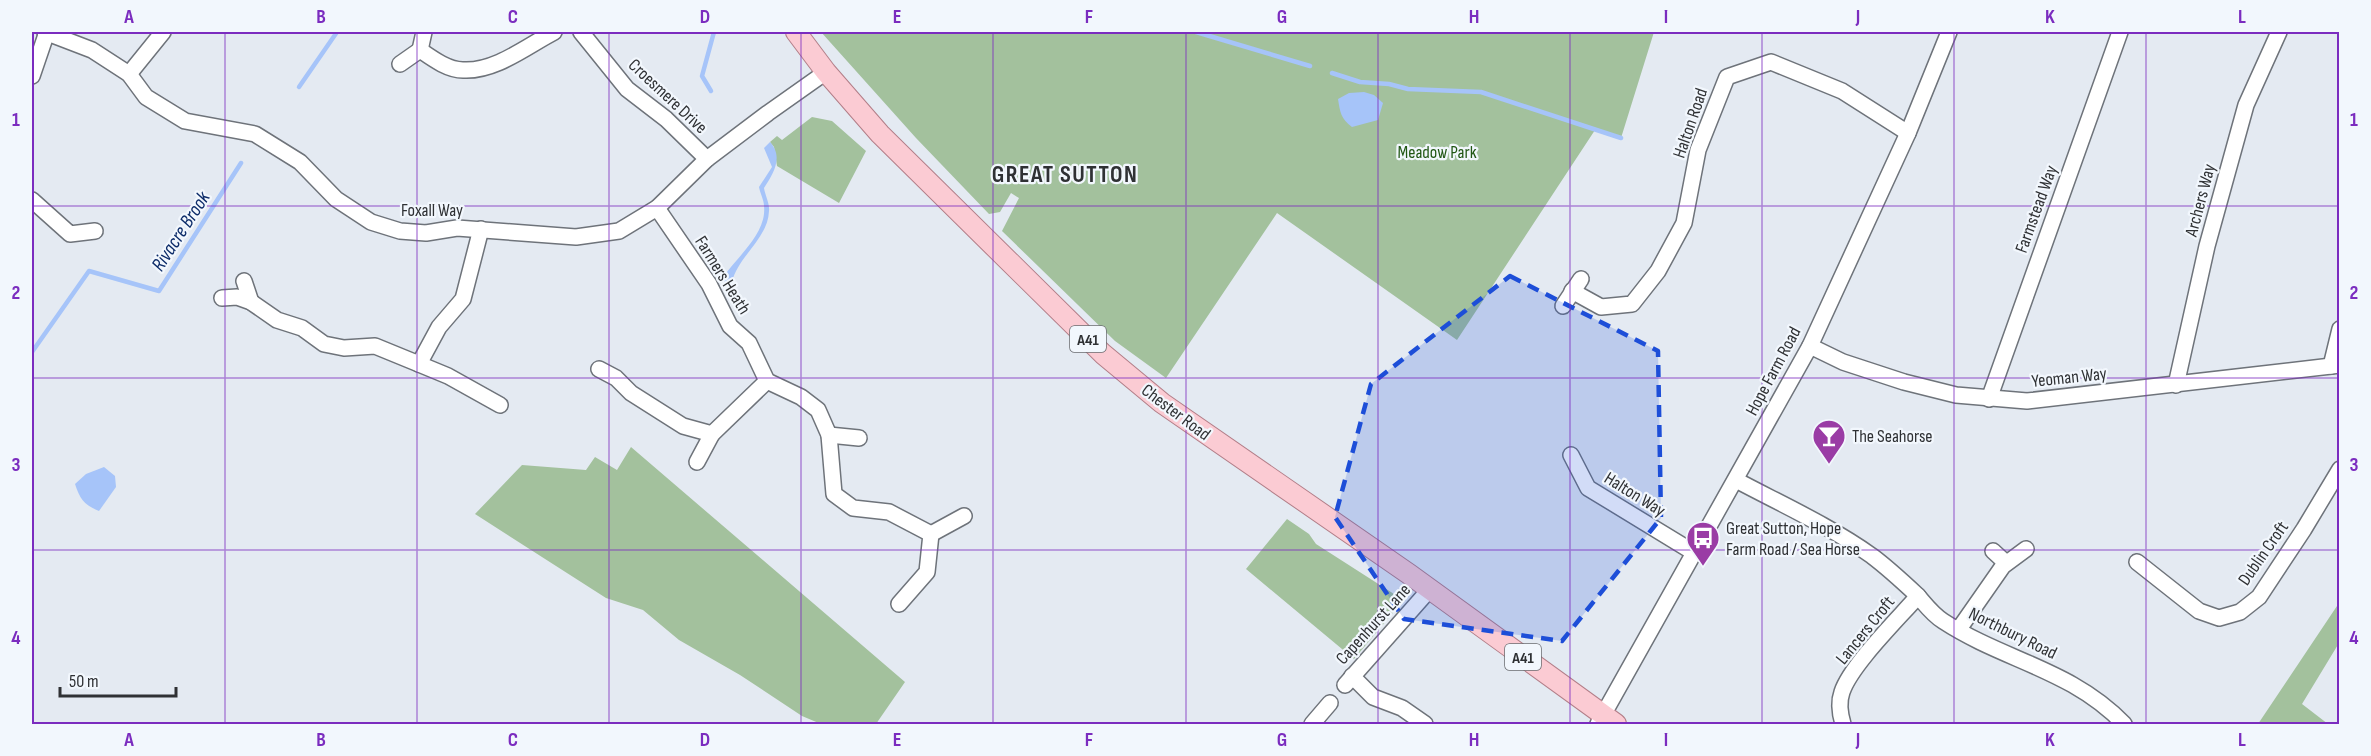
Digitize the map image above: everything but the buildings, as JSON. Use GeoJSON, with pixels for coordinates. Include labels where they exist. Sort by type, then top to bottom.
{"type":"FeatureCollection","features":[{"type":"Feature","properties":{"kind":"main road","name":"Chester Road"},"geometry":{"type":"LineString","coordinates":[[796,32],[826,72],[880,134],[1103,354],[1162,403],[1430,589],[1606,722]]}},
{"type":"Feature","properties":{"kind":"street"},"geometry":{"type":"LineString","coordinates":[[32,76],[46,32]]}},
{"type":"Feature","properties":{"kind":"street","name":"Foxall Way"},"geometry":{"type":"LineString","coordinates":[[46,32],[92,50],[129,74],[146,97],[185,121],[255,134],[300,162],[336,199],[371,222],[400,231],[426,233],[457,228],[576,237],[620,231],[657,208],[707,159],[826,72]]}},
{"type":"Feature","properties":{"kind":"street"},"geometry":{"type":"LineString","coordinates":[[129,74],[164,32]]}},
{"type":"Feature","properties":{"kind":"street"},"geometry":{"type":"LineString","coordinates":[[400,64],[420,50],[424,32]]}},
{"type":"Feature","properties":{"kind":"street"},"geometry":{"type":"LineString","coordinates":[[420,50],[440,63],[462,70],[491,66],[554,32]]}},
{"type":"Feature","properties":{"kind":"street","name":"Croesmere Drive"},"geometry":{"type":"LineString","coordinates":[[582,32],[627,89],[666,119],[707,159]]}},
{"type":"Feature","properties":{"kind":"street","name":"Hope Farm Road"},"geometry":{"type":"LineString","coordinates":[[1606,722],[1693,552],[1736,480],[1810,346],[1908,133],[1949,32]]}},
{"type":"Feature","properties":{"kind":"street","name":"Farmstead Way"},"geometry":{"type":"LineString","coordinates":[[1989,399],[2120,32]]}},
{"type":"Feature","properties":{"kind":"street","name":"Archers Way"},"geometry":{"type":"LineString","coordinates":[[2176,385],[2207,246],[2246,105],[2279,32]]}},
{"type":"Feature","properties":{"kind":"street","name":"Halton Road"},"geometry":{"type":"LineString","coordinates":[[1563,306],[1577,285],[1601,307],[1632,304],[1658,271],[1683,223],[1698,150],[1727,77],[1771,62],[1842,91],[1908,133]]}},
{"type":"Feature","properties":{"kind":"street"},"geometry":{"type":"LineString","coordinates":[[32,200],[70,234],[95,231]]}},
{"type":"Feature","properties":{"kind":"street","name":"Farmers Heath"},"geometry":{"type":"LineString","coordinates":[[657,208],[709,284],[730,326],[749,343],[767,381]]}},
{"type":"Feature","properties":{"kind":"street"},"geometry":{"type":"LineString","coordinates":[[419,364],[439,327],[463,299],[482,229]]}},
{"type":"Feature","properties":{"kind":"street"},"geometry":{"type":"LineString","coordinates":[[244,280],[251,302]]}},
{"type":"Feature","properties":{"kind":"street"},"geometry":{"type":"LineString","coordinates":[[222,298],[237,297],[251,302],[277,320],[302,328],[324,344],[344,348],[375,346],[448,376],[500,405]]}},
{"type":"Feature","properties":{"kind":"street"},"geometry":{"type":"LineString","coordinates":[[2335,365],[2340,329]]}},
{"type":"Feature","properties":{"kind":"street","name":"Yeoman Way"},"geometry":{"type":"LineString","coordinates":[[1810,346],[1843,362],[1956,396],[2027,401],[2335,365]]}},
{"type":"Feature","properties":{"kind":"street"},"geometry":{"type":"LineString","coordinates":[[599,369],[616,378],[627,400],[683,426],[712,434]]}},
{"type":"Feature","properties":{"kind":"street"},"geometry":{"type":"LineString","coordinates":[[697,462],[712,434],[767,381],[801,397],[818,410],[829,435],[834,494],[853,508],[889,512],[931,534]]}},
{"type":"Feature","properties":{"kind":"street"},"geometry":{"type":"LineString","coordinates":[[829,435],[859,438]]}},
{"type":"Feature","properties":{"kind":"street","name":"Halton Way"},"geometry":{"type":"LineString","coordinates":[[1571,455],[1588,488],[1693,552]]}},
{"type":"Feature","properties":{"kind":"street","name":"Dublin Croft"},"geometry":{"type":"LineString","coordinates":[[2137,562],[2199,611],[2219,618],[2240,612],[2259,597],[2340,469]]}},
{"type":"Feature","properties":{"kind":"street","name":"Northbury Road"},"geometry":{"type":"LineString","coordinates":[[1736,480],[1849,541],[1888,568],[1918,596],[1932,613],[1982,644],[2072,683],[2095,698],[2124,724]]}},
{"type":"Feature","properties":{"kind":"street"},"geometry":{"type":"LineString","coordinates":[[931,534],[964,516]]}},
{"type":"Feature","properties":{"kind":"street"},"geometry":{"type":"LineString","coordinates":[[899,604],[927,572],[931,534]]}},
{"type":"Feature","properties":{"kind":"street"},"geometry":{"type":"LineString","coordinates":[[1959,629],[2006,563],[2026,549]]}},
{"type":"Feature","properties":{"kind":"street"},"geometry":{"type":"LineString","coordinates":[[1994,551],[2006,563]]}},
{"type":"Feature","properties":{"kind":"street","name":"Capenhurst Lane"},"geometry":{"type":"LineString","coordinates":[[1425,724],[1402,708],[1373,697],[1348,681],[1430,589]]}},
{"type":"Feature","properties":{"kind":"street","name":"Lancers Croft"},"geometry":{"type":"LineString","coordinates":[[1843,724],[1839,713],[1842,693],[1851,675],[1918,596]]}},
{"type":"Feature","properties":{"kind":"street"},"geometry":{"type":"LineString","coordinates":[[1312,724],[1330,703]]}},
{"type":"Feature","properties":{"kind":"highlighted area"},"geometry":{"type":"Polygon","coordinates":[[[1510,276],[1658,351],[1661,518],[1562,641],[1404,619],[1335,517],[1371,384],[1510,276]]]}},
{"type":"Feature","properties":{"kind":"green space","name":"Meadow Park"},"geometry":{"type":"Polygon","coordinates":[[[821,32],[1654,32],[1621,138],[1595,130],[1457,340],[1277,213],[1166,378],[1115,341],[1002,231],[1019,198],[1011,193],[1000,212],[989,214],[916,138],[821,32]]]}},
{"type":"Feature","properties":{"kind":"green space"},"geometry":{"type":"Polygon","coordinates":[[[812,117],[832,121],[866,151],[839,203],[777,166],[774,147],[770,142],[777,136],[782,140],[812,117]]]}},
{"type":"Feature","properties":{"kind":"green space"},"geometry":{"type":"Polygon","coordinates":[[[631,447],[905,682],[876,724],[821,724],[802,716],[740,675],[679,640],[643,610],[606,598],[475,514],[522,465],[586,470],[595,457],[617,470],[631,447]]]}},
{"type":"Feature","properties":{"kind":"green space"},"geometry":{"type":"Polygon","coordinates":[[[1287,519],[1309,534],[1316,544],[1394,594],[1402,602],[1354,659],[1246,569],[1287,519]]]}},
{"type":"Feature","properties":{"kind":"green space"},"geometry":{"type":"Polygon","coordinates":[[[2339,603],[2339,643],[2302,704],[2328,724],[2258,724],[2339,603]]]}},
{"type":"Feature","properties":{"kind":"water"},"geometry":{"type":"Polygon","coordinates":[[[1364,92],[1374,95],[1383,103],[1378,120],[1352,127],[1342,115],[1338,99],[1349,93],[1364,92]]]}},
{"type":"Feature","properties":{"kind":"water"},"geometry":{"type":"Polygon","coordinates":[[[770,142],[777,159],[774,171],[764,188],[769,208],[767,221],[764,230],[728,285],[724,281],[724,276],[756,235],[764,216],[759,187],[772,167],[764,148],[770,142]]]}},
{"type":"Feature","properties":{"kind":"water"},"geometry":{"type":"Polygon","coordinates":[[[104,467],[115,476],[116,487],[99,511],[83,501],[75,484],[86,474],[104,467]]]}},
{"type":"Feature","properties":{"kind":"waterway","name":"Rivacre Brook"},"geometry":{"type":"LineString","coordinates":[[299,87],[337,32]]}},
{"type":"Feature","properties":{"kind":"waterway"},"geometry":{"type":"LineString","coordinates":[[711,91],[702,76],[714,32]]}},
{"type":"Feature","properties":{"kind":"waterway"},"geometry":{"type":"LineString","coordinates":[[1196,32],[1310,66]]}},
{"type":"Feature","properties":{"kind":"waterway"},"geometry":{"type":"LineString","coordinates":[[1332,73],[1360,82],[1389,84],[1408,89],[1481,92],[1621,138]]}},
{"type":"Feature","properties":{"kind":"waterway","name":"Rivacre Brook"},"geometry":{"type":"LineString","coordinates":[[32,352],[89,271],[159,291],[241,163]]}},
{"type":"Feature","properties":{"kind":"place","name":"The Seahorse"},"geometry":{"type":"Point","coordinates":[1829,465]}},
{"type":"Feature","properties":{"kind":"place","name":"Great Sutton, Hope Farm Road / Sea Horse"},"geometry":{"type":"Point","coordinates":[1703,567]}},
{"type":"Feature","properties":{"kind":"district","name":"GREAT SUTTON"},"geometry":{"type":"Point","coordinates":[1065,174]}}]}
